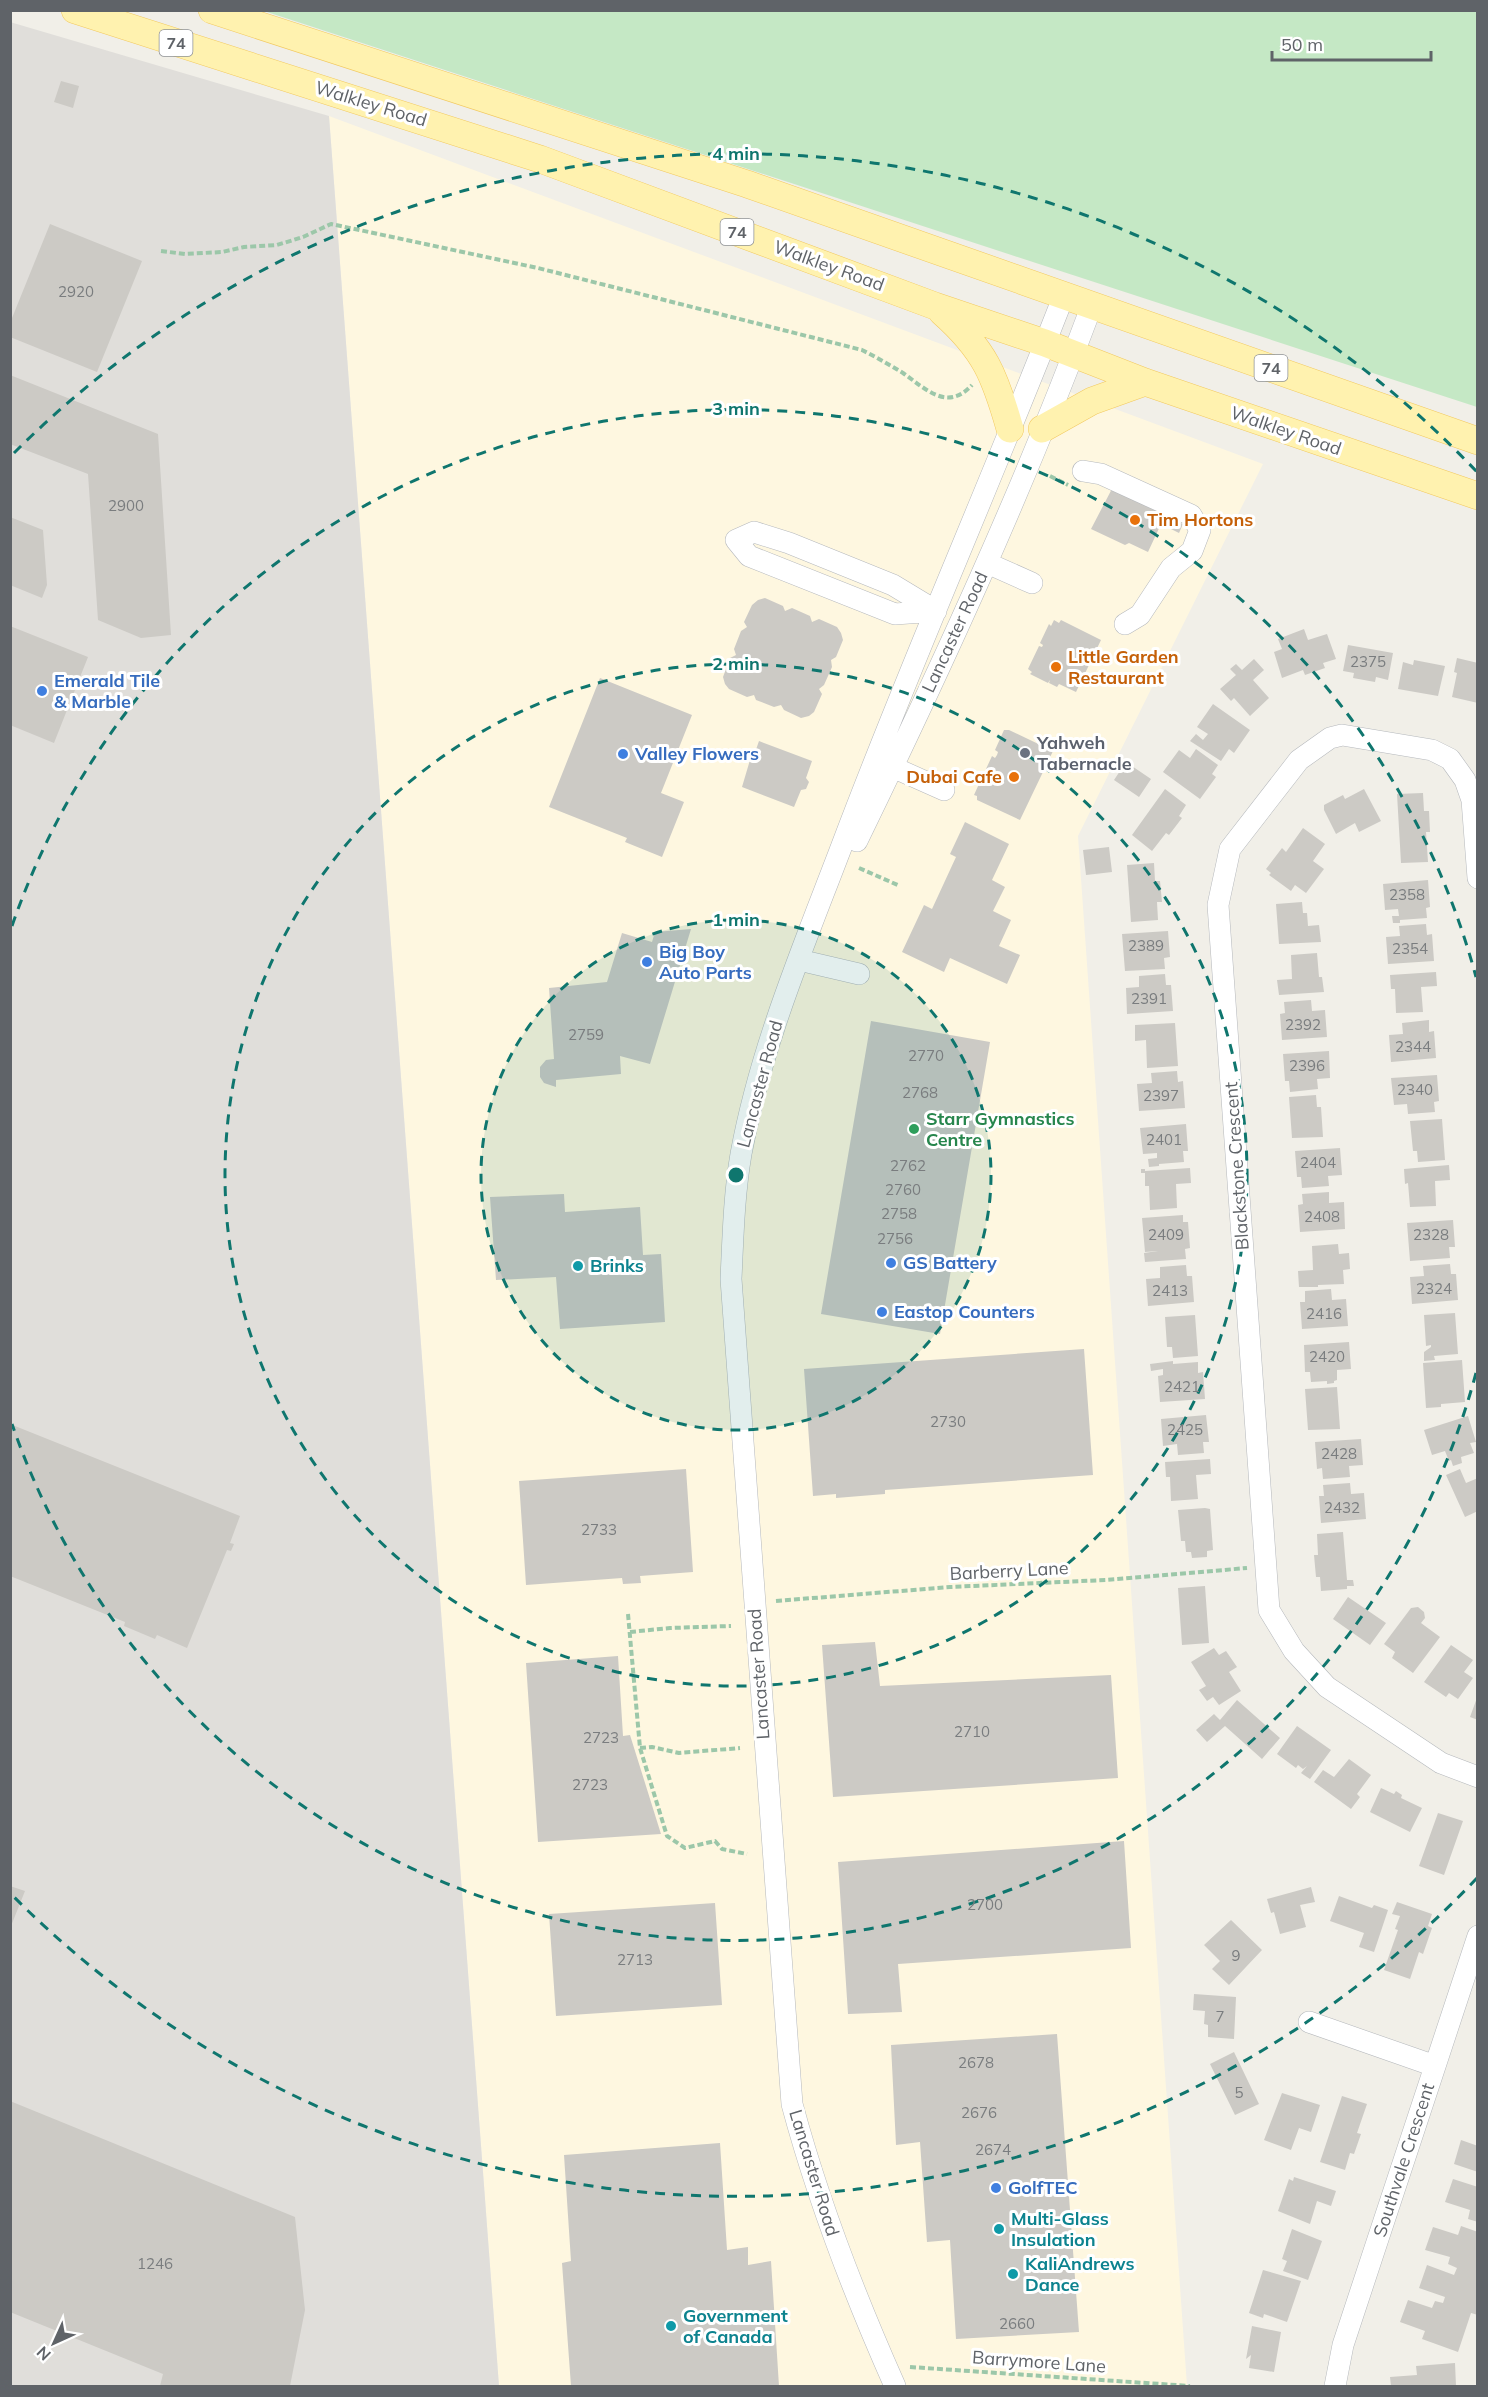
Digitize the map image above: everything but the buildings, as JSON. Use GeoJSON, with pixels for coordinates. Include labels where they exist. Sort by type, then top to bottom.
{"type":"FeatureCollection","features":[{"type":"Feature","properties":{"kind":"main road","name":"Walkley Road"},"geometry":{"type":"LineString","coordinates":[[75,10],[540,159],[935,306],[1045,343],[1145,382],[1478,496]]}},
{"type":"Feature","properties":{"kind":"main road","name":"74"},"geometry":{"type":"LineString","coordinates":[[212,10],[747,184],[1478,441]]}},
{"type":"Feature","properties":{"kind":"main road"},"geometry":{"type":"LineString","coordinates":[[935,306],[963,331],[984,358],[999,390],[1010,429]]}},
{"type":"Feature","properties":{"kind":"main road"},"geometry":{"type":"LineString","coordinates":[[1042,429],[1092,401],[1145,382]]}},
{"type":"Feature","properties":{"kind":"street","name":"Lancaster Road"},"geometry":{"type":"LineString","coordinates":[[884,763],[936,611],[1064,295]]}},
{"type":"Feature","properties":{"kind":"street","name":"Lancaster Road"},"geometry":{"type":"LineString","coordinates":[[895,2386],[834,2238],[810,2172],[792,2104],[753,1604],[731,1279],[736,1187],[748,1121],[760,1073],[801,956],[884,763],[987,563],[1092,305]]}},
{"type":"Feature","properties":{"kind":"street"},"geometry":{"type":"LineString","coordinates":[[1079,480],[1101,474],[1191,515],[1200,530],[1192,551],[1171,568],[1140,615],[1125,624]]}},
{"type":"Feature","properties":{"kind":"street"},"geometry":{"type":"LineString","coordinates":[[754,532],[789,543],[893,585],[936,611],[895,615],[749,556],[736,540],[754,532]]}},
{"type":"Feature","properties":{"kind":"street"},"geometry":{"type":"LineString","coordinates":[[987,563],[1032,583]]}},
{"type":"Feature","properties":{"kind":"street","name":"Blackstone Crescent"},"geometry":{"type":"LineString","coordinates":[[1478,878],[1472,800],[1465,780],[1450,759],[1432,750],[1342,735],[1330,738],[1299,760],[1230,849],[1218,905],[1269,1610],[1294,1651],[1327,1687],[1441,1763],[1478,1777]]}},
{"type":"Feature","properties":{"kind":"street"},"geometry":{"type":"LineString","coordinates":[[884,763],[944,790]]}},
{"type":"Feature","properties":{"kind":"street"},"geometry":{"type":"LineString","coordinates":[[801,956],[859,974]]}},
{"type":"Feature","properties":{"kind":"street","name":"Southvale Crescent"},"geometry":{"type":"LineString","coordinates":[[1335,2386],[1343,2345],[1478,1936]]}},
{"type":"Feature","properties":{"kind":"street"},"geometry":{"type":"LineString","coordinates":[[1309,2022],[1435,2067]]}},
{"type":"Feature","properties":{"kind":"path"},"geometry":{"type":"LineString","coordinates":[[161,251],[185,254],[277,245],[303,237],[331,224],[538,268],[862,350],[885,362],[933,395],[952,397],[962,395],[978,379]]}},
{"type":"Feature","properties":{"kind":"path"},"geometry":{"type":"LineString","coordinates":[[1050,476],[1079,480]]}},
{"type":"Feature","properties":{"kind":"path"},"geometry":{"type":"LineString","coordinates":[[859,868],[900,886]]}},
{"type":"Feature","properties":{"kind":"path","name":"Barberry Lane"},"geometry":{"type":"LineString","coordinates":[[753,1604],[950,1587],[1106,1580],[1265,1566]]}},
{"type":"Feature","properties":{"kind":"path"},"geometry":{"type":"LineString","coordinates":[[628,1614],[640,1748],[667,1836],[685,1848],[715,1841],[722,1849],[747,1854]]}},
{"type":"Feature","properties":{"kind":"path"},"geometry":{"type":"LineString","coordinates":[[630,1632],[731,1626]]}},
{"type":"Feature","properties":{"kind":"path"},"geometry":{"type":"LineString","coordinates":[[640,1748],[652,1747],[679,1753],[740,1748]]}},
{"type":"Feature","properties":{"kind":"path","name":"Barrymore Lane"},"geometry":{"type":"LineString","coordinates":[[886,2366],[1190,2386]]}},
{"type":"Feature","properties":{"kind":"shaded area"},"geometry":{"type":"Polygon","coordinates":[[[10,22],[329,116],[499,2386],[11,2386],[10,22]]]}},
{"type":"Feature","properties":{"kind":"shaded area"},"geometry":{"type":"Polygon","coordinates":[[[329,116],[1263,464],[1078,836],[1187,2386],[499,2386],[329,116]]]}},
{"type":"Feature","properties":{"kind":"green space"},"geometry":{"type":"Polygon","coordinates":[[[264,11],[1477,11],[1477,407],[264,11]]]}},
{"type":"Feature","properties":{"kind":"place","name":"Tim Hortons"},"geometry":{"type":"Point","coordinates":[1135,520]}},
{"type":"Feature","properties":{"kind":"place","name":"Little Garden Restaurant"},"geometry":{"type":"Point","coordinates":[1056,667]}},
{"type":"Feature","properties":{"kind":"place","name":"Emerald Tile & Marble"},"geometry":{"type":"Point","coordinates":[42,691]}},
{"type":"Feature","properties":{"kind":"place","name":"Yahweh Tabernacle"},"geometry":{"type":"Point","coordinates":[1025,753]}},
{"type":"Feature","properties":{"kind":"place","name":"Valley Flowers"},"geometry":{"type":"Point","coordinates":[623,754]}},
{"type":"Feature","properties":{"kind":"place","name":"Dubai Cafe"},"geometry":{"type":"Point","coordinates":[1014,777]}},
{"type":"Feature","properties":{"kind":"place","name":"Big Boy Auto Parts"},"geometry":{"type":"Point","coordinates":[647,962]}},
{"type":"Feature","properties":{"kind":"place","name":"Starr Gymnastics Centre"},"geometry":{"type":"Point","coordinates":[914,1129]}},
{"type":"Feature","properties":{"kind":"place","name":"GS Battery"},"geometry":{"type":"Point","coordinates":[891,1263]}},
{"type":"Feature","properties":{"kind":"place","name":"Brinks"},"geometry":{"type":"Point","coordinates":[578,1266]}},
{"type":"Feature","properties":{"kind":"place","name":"Eastop Counters"},"geometry":{"type":"Point","coordinates":[882,1312]}},
{"type":"Feature","properties":{"kind":"place","name":"GolfTEC"},"geometry":{"type":"Point","coordinates":[996,2188]}},
{"type":"Feature","properties":{"kind":"place","name":"Multi-Glass Insulation"},"geometry":{"type":"Point","coordinates":[999,2229]}},
{"type":"Feature","properties":{"kind":"place","name":"KaliAndrews Dance"},"geometry":{"type":"Point","coordinates":[1013,2274]}},
{"type":"Feature","properties":{"kind":"place","name":"Government of Canada"},"geometry":{"type":"Point","coordinates":[671,2326]}}]}
